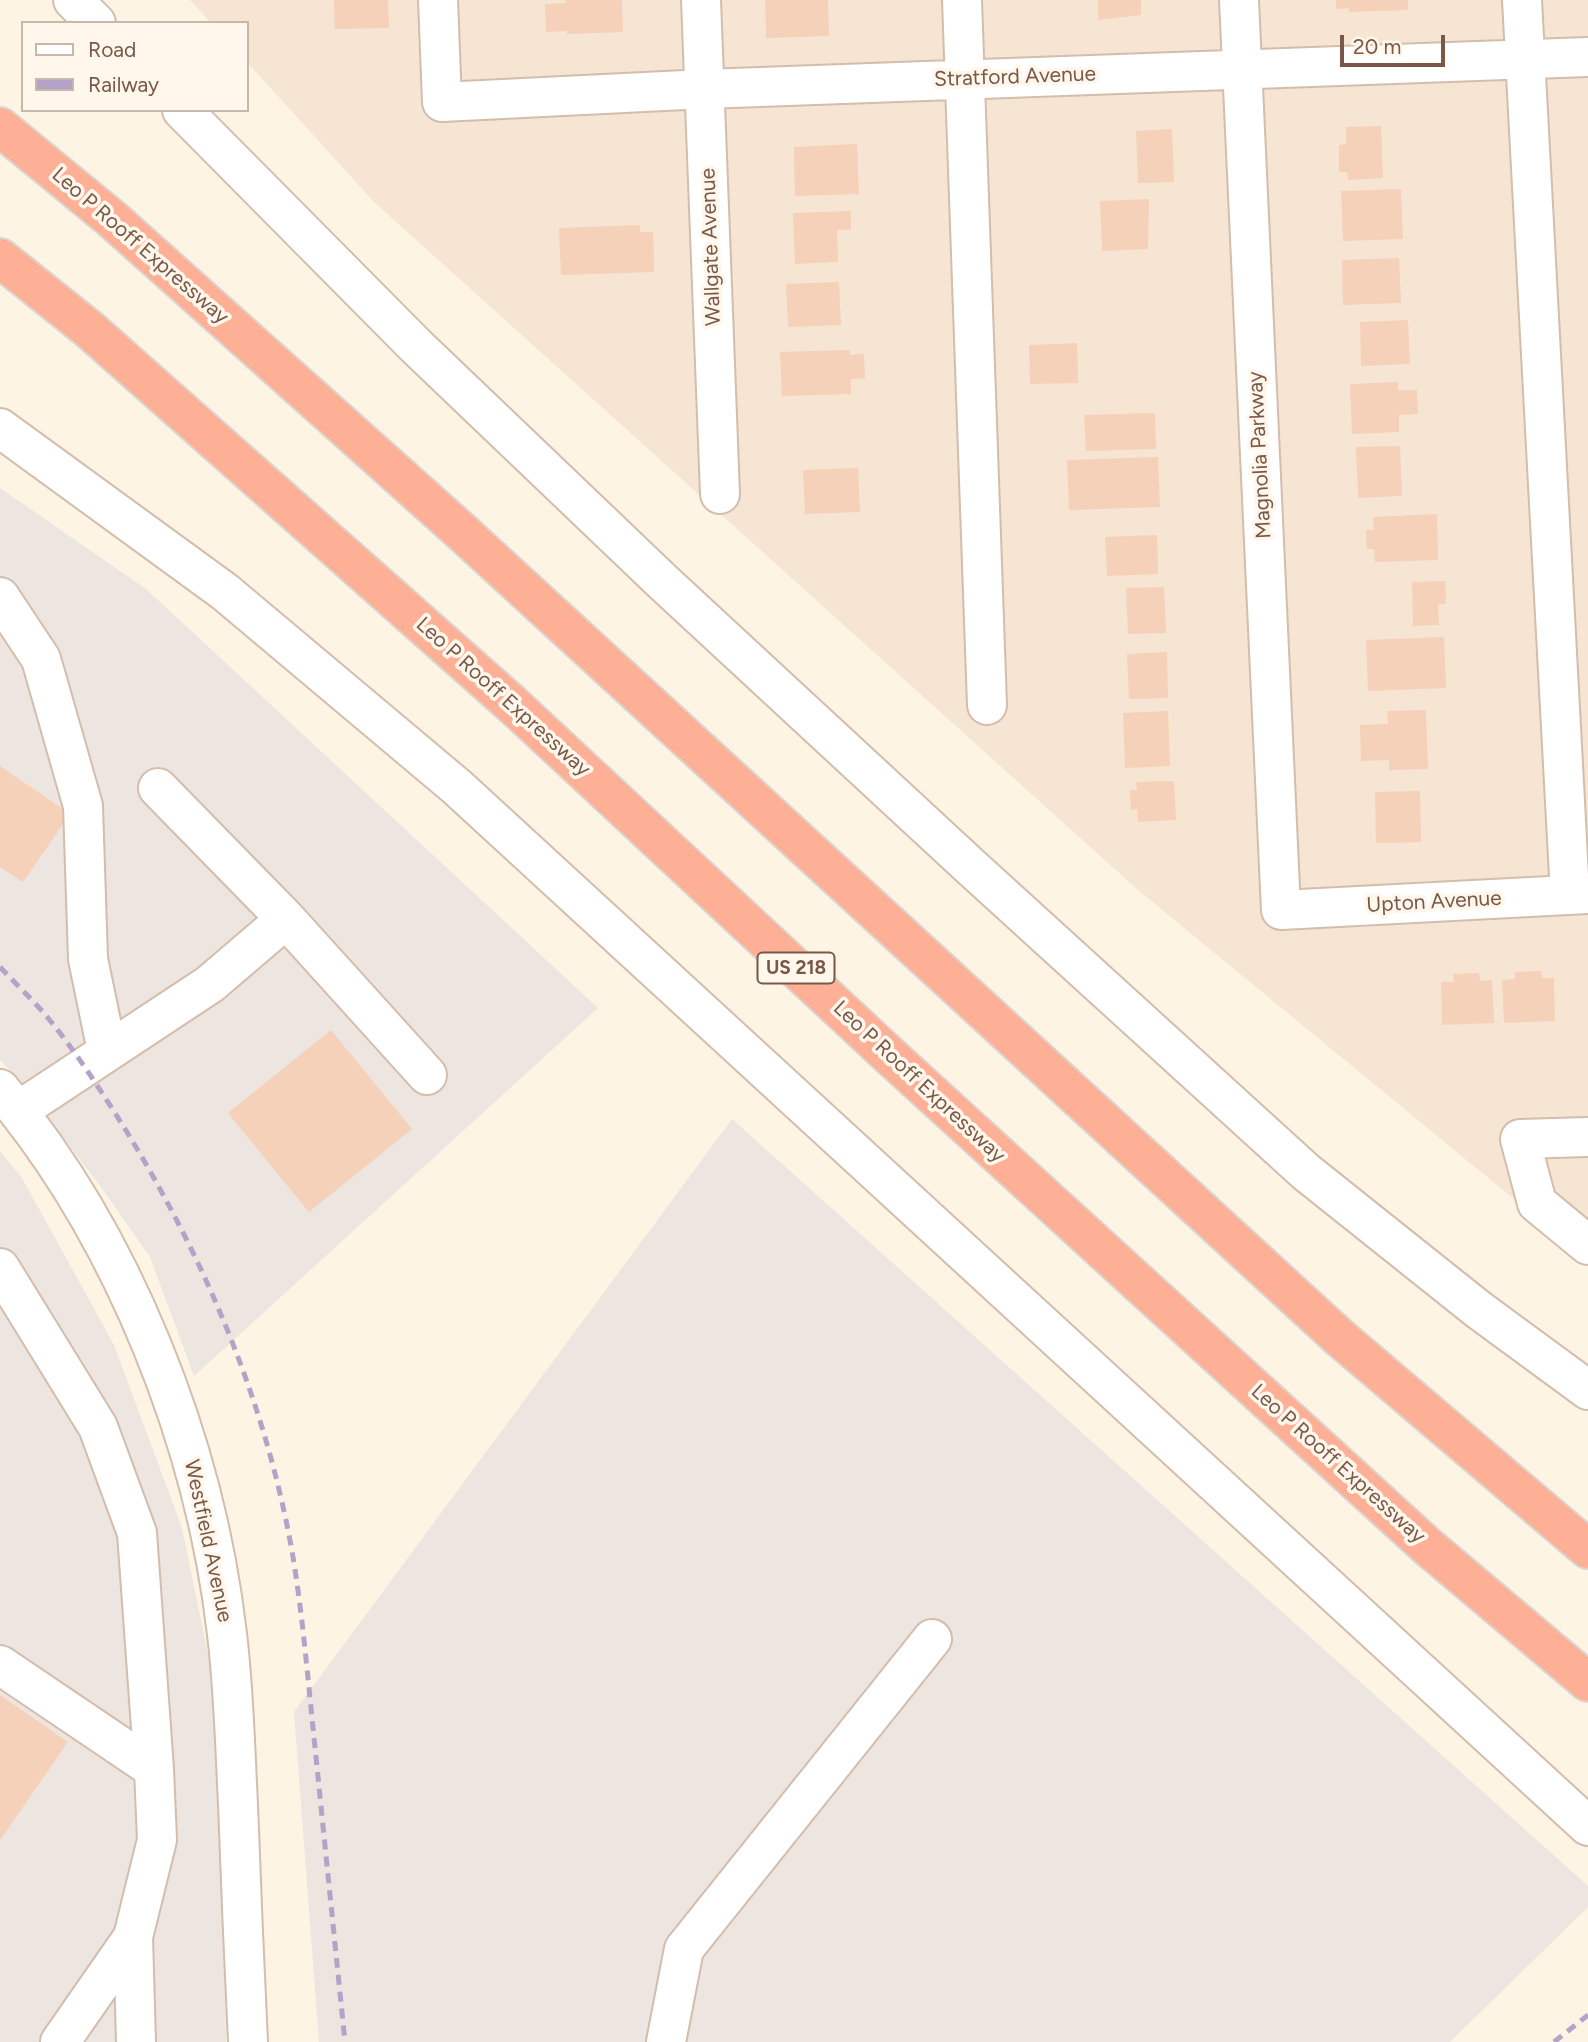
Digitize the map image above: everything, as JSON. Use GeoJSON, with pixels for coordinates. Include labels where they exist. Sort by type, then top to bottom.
{"type":"FeatureCollection","features":[{"type":"Feature","properties":{"kind":"highway","name":"Leo P Rooff Expressway"},"geometry":{"type":"LineString","coordinates":[[0,127],[111,219],[463,533],[1339,1337],[1588,1549]]}},
{"type":"Feature","properties":{"kind":"highway","name":"Leo P Rooff Expressway"},"geometry":{"type":"LineString","coordinates":[[0,258],[90,330],[514,706],[890,1056],[1427,1546],[1588,1682]]}},
{"type":"Feature","properties":{"kind":"street"},"geometry":{"type":"LineString","coordinates":[[73,0],[94,21]]}},
{"type":"Feature","properties":{"kind":"street","name":"Stratford Avenue"},"geometry":{"type":"LineString","coordinates":[[438,0],[442,102],[705,89],[1588,57]]}},
{"type":"Feature","properties":{"kind":"street","name":"Wallgate Avenue"},"geometry":{"type":"LineString","coordinates":[[701,0],[720,494]]}},
{"type":"Feature","properties":{"kind":"street"},"geometry":{"type":"LineString","coordinates":[[962,0],[987,705]]}},
{"type":"Feature","properties":{"kind":"street","name":"Magnolia Parkway"},"geometry":{"type":"LineString","coordinates":[[1239,0],[1280,909]]}},
{"type":"Feature","properties":{"kind":"street"},"geometry":{"type":"LineString","coordinates":[[1522,0],[1579,895]]}},
{"type":"Feature","properties":{"kind":"street"},"geometry":{"type":"LineString","coordinates":[[184,112],[416,346],[663,582],[981,876],[1306,1171],[1479,1310],[1588,1390]]}},
{"type":"Feature","properties":{"kind":"street"},"geometry":{"type":"LineString","coordinates":[[0,428],[225,592],[457,787],[1588,1826]]}},
{"type":"Feature","properties":{"kind":"street"},"geometry":{"type":"LineString","coordinates":[[0,597],[41,659],[83,806],[88,959],[107,1051]]}},
{"type":"Feature","properties":{"kind":"street"},"geometry":{"type":"LineString","coordinates":[[158,788],[286,919],[427,1075]]}},
{"type":"Feature","properties":{"kind":"street","name":"Upton Avenue"},"geometry":{"type":"LineString","coordinates":[[1280,909],[1579,895]]}},
{"type":"Feature","properties":{"kind":"street"},"geometry":{"type":"LineString","coordinates":[[9,1100],[107,1051],[210,985],[286,919]]}},
{"type":"Feature","properties":{"kind":"street","name":"Westfield Avenue"},"geometry":{"type":"LineString","coordinates":[[9,1100],[57,1167],[100,1239],[138,1314],[169,1391],[195,1471],[215,1552],[227,1635],[235,1731],[248,2042]]}},
{"type":"Feature","properties":{"kind":"street"},"geometry":{"type":"LineString","coordinates":[[1588,1137],[1520,1139],[1537,1203],[1588,1245]]}},
{"type":"Feature","properties":{"kind":"street"},"geometry":{"type":"LineString","coordinates":[[0,1268],[98,1427],[137,1533],[157,1839],[133,1937],[136,2042]]}},
{"type":"Feature","properties":{"kind":"street"},"geometry":{"type":"LineString","coordinates":[[666,2042],[684,1949],[932,1639]]}},
{"type":"Feature","properties":{"kind":"street"},"geometry":{"type":"LineString","coordinates":[[0,1665],[154,1769]]}},
{"type":"Feature","properties":{"kind":"street"},"geometry":{"type":"LineString","coordinates":[[60,2042],[133,1937]]}},
{"type":"Feature","properties":{"kind":"shaded area"},"geometry":{"type":"Polygon","coordinates":[[[190,0],[1588,0],[1588,1260],[1138,890],[374,202],[248,63],[248,21],[209,21],[190,0]]]}},
{"type":"Feature","properties":{"kind":"shaded area"},"geometry":{"type":"Polygon","coordinates":[[[0,488],[146,589],[598,1008],[194,1376],[150,1257],[101,1187],[19,1080],[0,1060],[0,488]]]}},
{"type":"Feature","properties":{"kind":"shaded area"},"geometry":{"type":"Polygon","coordinates":[[[732,1119],[1588,1886],[1588,1907],[1450,2042],[319,2042],[294,1712],[732,1119]]]}},
{"type":"Feature","properties":{"kind":"shaded area"},"geometry":{"type":"Polygon","coordinates":[[[0,1151],[22,1178],[114,1345],[182,1528],[217,1698],[226,2042],[0,2042],[0,1151]]]}},
{"type":"Feature","properties":{"kind":"building"},"geometry":{"type":"Polygon","coordinates":[[[334,0],[388,0],[389,28],[335,29],[334,0]]]}},
{"type":"Feature","properties":{"kind":"building"},"geometry":{"type":"Polygon","coordinates":[[[566,0],[622,0],[623,32],[546,32],[545,4],[566,3],[566,0]]]}},
{"type":"Feature","properties":{"kind":"building"},"geometry":{"type":"Polygon","coordinates":[[[765,0],[828,0],[829,36],[766,38],[765,0]]]}},
{"type":"Feature","properties":{"kind":"building"},"geometry":{"type":"Polygon","coordinates":[[[1098,0],[1141,0],[1141,15],[1098,20],[1098,0]]]}},
{"type":"Feature","properties":{"kind":"building"},"geometry":{"type":"Polygon","coordinates":[[[1336,0],[1408,0],[1408,10],[1349,12],[1349,8],[1336,9],[1336,0]]]}},
{"type":"Feature","properties":{"kind":"building"},"geometry":{"type":"Polygon","coordinates":[[[1381,126],[1383,178],[1348,180],[1347,172],[1339,172],[1339,145],[1346,144],[1346,127],[1381,126]]]}},
{"type":"Feature","properties":{"kind":"building"},"geometry":{"type":"Polygon","coordinates":[[[1172,129],[1174,182],[1138,183],[1136,131],[1172,129]]]}},
{"type":"Feature","properties":{"kind":"building"},"geometry":{"type":"Polygon","coordinates":[[[857,144],[859,194],[795,196],[794,147],[857,144]]]}},
{"type":"Feature","properties":{"kind":"building"},"geometry":{"type":"Polygon","coordinates":[[[1401,189],[1403,239],[1343,241],[1341,191],[1401,189]]]}},
{"type":"Feature","properties":{"kind":"building"},"geometry":{"type":"Polygon","coordinates":[[[1149,199],[1148,249],[1102,251],[1100,201],[1149,199]]]}},
{"type":"Feature","properties":{"kind":"building"},"geometry":{"type":"Polygon","coordinates":[[[851,211],[851,230],[837,230],[838,262],[795,264],[793,213],[851,211]]]}},
{"type":"Feature","properties":{"kind":"building"},"geometry":{"type":"Polygon","coordinates":[[[640,225],[640,232],[653,232],[654,272],[561,275],[559,228],[640,225]]]}},
{"type":"Feature","properties":{"kind":"building"},"geometry":{"type":"Polygon","coordinates":[[[1399,258],[1401,303],[1343,305],[1342,260],[1399,258]]]}},
{"type":"Feature","properties":{"kind":"building"},"geometry":{"type":"Polygon","coordinates":[[[839,282],[841,325],[788,327],[786,284],[839,282]]]}},
{"type":"Feature","properties":{"kind":"building"},"geometry":{"type":"Polygon","coordinates":[[[1408,320],[1410,364],[1361,366],[1360,322],[1408,320]]]}},
{"type":"Feature","properties":{"kind":"building"},"geometry":{"type":"Polygon","coordinates":[[[1077,343],[1078,383],[1030,384],[1029,345],[1077,343]]]}},
{"type":"Feature","properties":{"kind":"building"},"geometry":{"type":"Polygon","coordinates":[[[850,350],[850,355],[864,354],[865,378],[851,379],[851,394],[782,396],[780,352],[850,350]]]}},
{"type":"Feature","properties":{"kind":"building"},"geometry":{"type":"Polygon","coordinates":[[[1398,382],[1398,390],[1417,390],[1418,414],[1399,415],[1399,432],[1352,434],[1350,384],[1398,382]]]}},
{"type":"Feature","properties":{"kind":"building"},"geometry":{"type":"Polygon","coordinates":[[[1155,413],[1156,449],[1086,451],[1084,415],[1155,413]]]}},
{"type":"Feature","properties":{"kind":"building"},"geometry":{"type":"Polygon","coordinates":[[[1400,446],[1402,496],[1358,498],[1356,447],[1400,446]]]}},
{"type":"Feature","properties":{"kind":"building"},"geometry":{"type":"Polygon","coordinates":[[[1158,457],[1160,507],[1069,510],[1067,460],[1158,457]]]}},
{"type":"Feature","properties":{"kind":"building"},"geometry":{"type":"Polygon","coordinates":[[[858,468],[860,512],[805,514],[803,470],[858,468]]]}},
{"type":"Feature","properties":{"kind":"building"},"geometry":{"type":"Polygon","coordinates":[[[1437,514],[1438,560],[1375,562],[1374,549],[1367,549],[1366,530],[1374,530],[1373,517],[1437,514]]]}},
{"type":"Feature","properties":{"kind":"building"},"geometry":{"type":"Polygon","coordinates":[[[1157,535],[1158,574],[1107,576],[1105,537],[1157,535]]]}},
{"type":"Feature","properties":{"kind":"building"},"geometry":{"type":"Polygon","coordinates":[[[1445,581],[1446,604],[1438,604],[1439,625],[1413,626],[1412,582],[1445,581]]]}},
{"type":"Feature","properties":{"kind":"building"},"geometry":{"type":"Polygon","coordinates":[[[1164,587],[1166,633],[1128,634],[1126,588],[1164,587]]]}},
{"type":"Feature","properties":{"kind":"building"},"geometry":{"type":"Polygon","coordinates":[[[1444,637],[1446,688],[1368,691],[1366,640],[1444,637]]]}},
{"type":"Feature","properties":{"kind":"building"},"geometry":{"type":"Polygon","coordinates":[[[1167,652],[1168,698],[1129,699],[1127,654],[1167,652]]]}},
{"type":"Feature","properties":{"kind":"building"},"geometry":{"type":"Polygon","coordinates":[[[1426,710],[1428,769],[1389,770],[1389,760],[1361,761],[1360,725],[1388,724],[1387,711],[1426,710]]]}},
{"type":"Feature","properties":{"kind":"building"},"geometry":{"type":"Polygon","coordinates":[[[1168,711],[1170,766],[1125,768],[1123,713],[1168,711]]]}},
{"type":"Feature","properties":{"kind":"building"},"geometry":{"type":"Polygon","coordinates":[[[0,766],[70,814],[23,882],[0,867],[0,766]]]}},
{"type":"Feature","properties":{"kind":"building"},"geometry":{"type":"Polygon","coordinates":[[[1174,781],[1176,820],[1138,822],[1137,809],[1131,810],[1130,790],[1137,790],[1136,782],[1174,781]]]}},
{"type":"Feature","properties":{"kind":"building"},"geometry":{"type":"Polygon","coordinates":[[[1420,791],[1421,842],[1376,843],[1375,792],[1420,791]]]}},
{"type":"Feature","properties":{"kind":"building"},"geometry":{"type":"Polygon","coordinates":[[[1541,971],[1542,978],[1554,978],[1555,1021],[1504,1023],[1502,980],[1515,979],[1515,972],[1541,971]]]}},
{"type":"Feature","properties":{"kind":"building"},"geometry":{"type":"Polygon","coordinates":[[[1479,973],[1480,981],[1492,980],[1494,1023],[1442,1025],[1441,982],[1454,982],[1453,974],[1479,973]]]}},
{"type":"Feature","properties":{"kind":"building"},"geometry":{"type":"Polygon","coordinates":[[[331,1030],[412,1129],[309,1212],[228,1113],[331,1030]]]}},
{"type":"Feature","properties":{"kind":"building"},"geometry":{"type":"Polygon","coordinates":[[[0,1695],[68,1742],[0,1840],[0,1695]]]}},
{"type":"Feature","properties":{"kind":"railway"},"geometry":{"type":"LineString","coordinates":[[0,967],[59,1031],[127,1132],[156,1181],[207,1282],[249,1387],[280,1495],[296,1575],[345,2042]]}},
{"type":"Feature","properties":{"kind":"railway"},"geometry":{"type":"LineString","coordinates":[[1554,2042],[1588,2015]]}}]}
